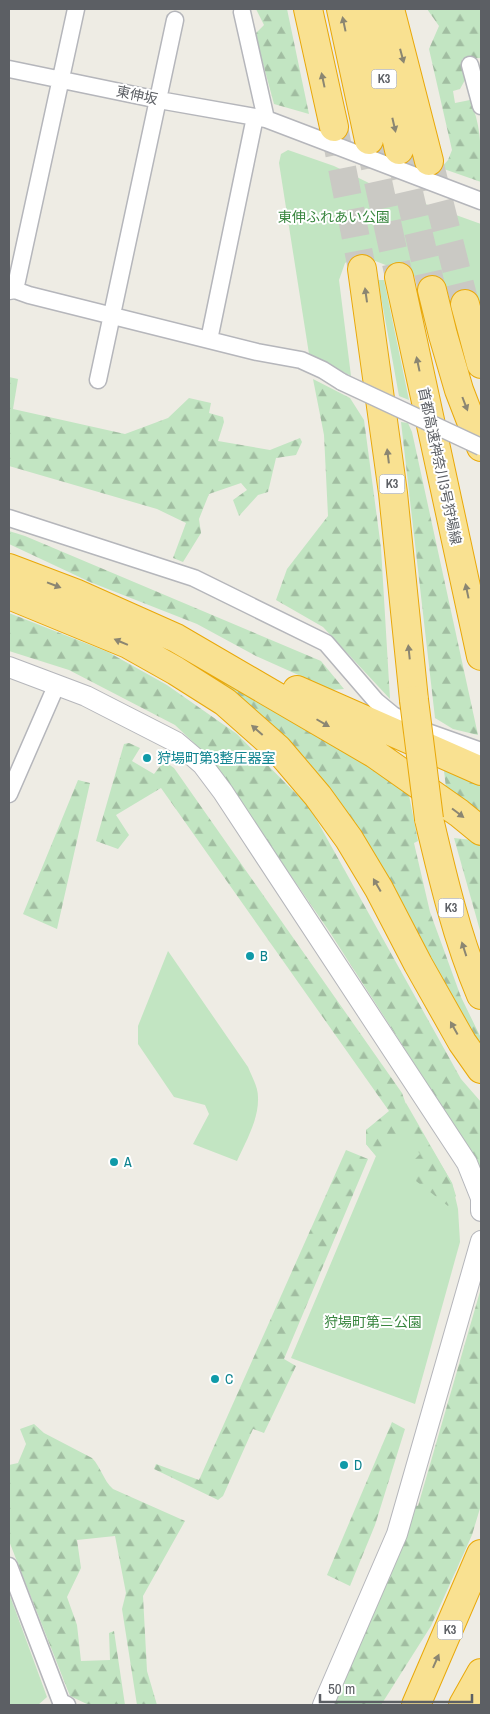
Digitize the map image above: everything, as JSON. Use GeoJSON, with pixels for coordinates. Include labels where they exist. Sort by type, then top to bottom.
{"type":"FeatureCollection","features":[{"type":"Feature","properties":{"kind":"highway"},"geometry":{"type":"LineString","coordinates":[[308,9],[334,127]]}},
{"type":"Feature","properties":{"kind":"highway","name":"K3"},"geometry":{"type":"LineString","coordinates":[[341,9],[370,140]]}},
{"type":"Feature","properties":{"kind":"highway","name":"K3"},"geometry":{"type":"LineString","coordinates":[[368,9],[400,150]]}},
{"type":"Feature","properties":{"kind":"highway","name":"K3"},"geometry":{"type":"LineString","coordinates":[[390,9],[429,161]]}},
{"type":"Feature","properties":{"kind":"highway","name":"K3"},"geometry":{"type":"LineString","coordinates":[[362,269],[392,484],[414,700],[429,819],[446,892],[470,970],[481,994]]}},
{"type":"Feature","properties":{"kind":"highway","name":"首都高速神奈川3号狩場線"},"geometry":{"type":"LineString","coordinates":[[400,277],[481,656]]}},
{"type":"Feature","properties":{"kind":"highway"},"geometry":{"type":"LineString","coordinates":[[432,290],[459,390],[481,447]]}},
{"type":"Feature","properties":{"kind":"highway"},"geometry":{"type":"LineString","coordinates":[[465,304],[481,364]]}},
{"type":"Feature","properties":{"kind":"highway"},"geometry":{"type":"LineString","coordinates":[[9,568],[74,593],[481,771]]}},
{"type":"Feature","properties":{"kind":"highway"},"geometry":{"type":"LineString","coordinates":[[9,595],[128,644],[176,670],[224,702],[278,749],[318,796],[349,839],[379,889],[462,1042],[481,1068]]}},
{"type":"Feature","properties":{"kind":"highway"},"geometry":{"type":"LineString","coordinates":[[176,638],[375,754],[459,813],[481,832]]}},
{"type":"Feature","properties":{"kind":"highway","name":"K3"},"geometry":{"type":"LineString","coordinates":[[416,1705],[481,1554]]}},
{"type":"Feature","properties":{"kind":"highway"},"geometry":{"type":"LineString","coordinates":[[463,1705],[481,1673]]}},
{"type":"Feature","properties":{"kind":"street"},"geometry":{"type":"LineString","coordinates":[[76,9],[62,80],[12,290],[209,340],[301,360],[342,382],[481,447]]}},
{"type":"Feature","properties":{"kind":"street"},"geometry":{"type":"LineString","coordinates":[[209,340],[260,118],[242,12]]}},
{"type":"Feature","properties":{"kind":"street"},"geometry":{"type":"LineString","coordinates":[[98,380],[175,20]]}},
{"type":"Feature","properties":{"kind":"street"},"geometry":{"type":"LineString","coordinates":[[470,65],[481,106]]}},
{"type":"Feature","properties":{"kind":"street","name":"東伸坂"},"geometry":{"type":"LineString","coordinates":[[9,69],[159,100],[260,118],[481,201]]}},
{"type":"Feature","properties":{"kind":"street"},"geometry":{"type":"LineString","coordinates":[[9,518],[194,578],[212,586],[326,643],[376,701],[393,715],[422,730],[481,751]]}},
{"type":"Feature","properties":{"kind":"street"},"geometry":{"type":"LineString","coordinates":[[9,667],[86,696],[143,724],[176,742],[202,764],[223,792],[466,1163],[481,1198],[481,1211]]}},
{"type":"Feature","properties":{"kind":"street"},"geometry":{"type":"LineString","coordinates":[[9,794],[57,684]]}},
{"type":"Feature","properties":{"kind":"street"},"geometry":{"type":"LineString","coordinates":[[323,1705],[397,1534],[481,1241]]}},
{"type":"Feature","properties":{"kind":"street"},"geometry":{"type":"LineString","coordinates":[[9,1566],[62,1704]]}},
{"type":"Feature","properties":{"kind":"green space"},"geometry":{"type":"Polygon","coordinates":[[[256,9],[287,9],[309,114],[274,104],[255,34],[264,25],[256,9]]]}},
{"type":"Feature","properties":{"kind":"green space"},"geometry":{"type":"Polygon","coordinates":[[[427,9],[481,9],[481,58],[462,59],[465,80],[460,89],[453,91],[455,103],[470,100],[474,110],[480,140],[481,182],[441,168],[448,160],[452,150],[429,49],[439,26],[427,9]]]}},
{"type":"Feature","properties":{"kind":"green space","name":"東伸ふれあい公園"},"geometry":{"type":"Polygon","coordinates":[[[288,150],[334,166],[369,183],[377,195],[401,204],[417,201],[481,224],[481,302],[365,257],[350,260],[345,263],[339,280],[351,376],[309,354],[279,163],[281,154],[288,150]]]}},
{"type":"Feature","properties":{"kind":"green space"},"geometry":{"type":"Polygon","coordinates":[[[378,280],[384,280],[409,400],[399,396],[378,280]]]}},
{"type":"Feature","properties":{"kind":"green space"},"geometry":{"type":"Polygon","coordinates":[[[9,377],[18,379],[13,409],[125,434],[168,418],[189,398],[211,403],[209,413],[223,417],[224,422],[218,441],[270,450],[300,438],[302,442],[296,455],[276,458],[268,492],[258,495],[239,516],[233,500],[247,490],[241,483],[209,494],[199,519],[201,533],[183,562],[173,558],[186,523],[157,509],[9,466],[9,377]]]}},
{"type":"Feature","properties":{"kind":"green space"},"geometry":{"type":"Polygon","coordinates":[[[313,379],[350,398],[364,420],[381,548],[390,699],[323,627],[276,600],[287,569],[328,516],[324,435],[313,379]]]}},
{"type":"Feature","properties":{"kind":"green space"},"geometry":{"type":"Polygon","coordinates":[[[401,422],[408,423],[412,432],[478,735],[453,729],[435,718],[401,422]]]}},
{"type":"Feature","properties":{"kind":"green space"},"geometry":{"type":"Polygon","coordinates":[[[9,531],[25,536],[321,661],[344,689],[332,690],[256,656],[197,624],[90,582],[9,544],[9,531]]]}},
{"type":"Feature","properties":{"kind":"green space"},"geometry":{"type":"Polygon","coordinates":[[[9,613],[108,652],[167,685],[237,734],[310,808],[461,1079],[481,1102],[481,1175],[475,1158],[329,931],[210,758],[175,725],[69,670],[9,651],[9,613]]]}},
{"type":"Feature","properties":{"kind":"green space"},"geometry":{"type":"Polygon","coordinates":[[[170,644],[407,785],[418,841],[414,843],[430,912],[461,997],[481,1038],[481,1045],[454,1007],[372,854],[320,776],[246,704],[165,651],[170,644]]]}},
{"type":"Feature","properties":{"kind":"green space"},"geometry":{"type":"Polygon","coordinates":[[[129,743],[140,748],[132,761],[154,774],[164,761],[174,768],[402,1093],[407,1107],[452,1183],[456,1196],[448,1206],[416,1181],[413,1161],[420,1154],[403,1134],[384,1159],[376,1156],[366,1144],[366,1130],[389,1111],[161,788],[116,815],[129,835],[118,849],[96,841],[124,744],[129,743]]]}},
{"type":"Feature","properties":{"kind":"green space"},"geometry":{"type":"Polygon","coordinates":[[[443,762],[481,778],[481,816],[446,788],[443,762]]]}},
{"type":"Feature","properties":{"kind":"green space"},"geometry":{"type":"Polygon","coordinates":[[[78,780],[90,783],[57,929],[23,914],[78,780]]]}},
{"type":"Feature","properties":{"kind":"green space"},"geometry":{"type":"Polygon","coordinates":[[[454,838],[481,841],[481,934],[454,838]]]}},
{"type":"Feature","properties":{"kind":"green space"},"geometry":{"type":"Polygon","coordinates":[[[168,951],[248,1067],[256,1086],[258,1105],[256,1113],[251,1130],[237,1161],[193,1144],[209,1114],[205,1105],[174,1097],[138,1044],[138,1026],[168,951]]]}},
{"type":"Feature","properties":{"kind":"green space","name":"狩場町第ニ公園"},"geometry":{"type":"Polygon","coordinates":[[[406,1103],[452,1183],[458,1209],[460,1242],[415,1404],[291,1358],[376,1156],[366,1144],[366,1130],[406,1103]]]}},
{"type":"Feature","properties":{"kind":"green space"},"geometry":{"type":"Polygon","coordinates":[[[346,1150],[368,1159],[284,1359],[296,1366],[264,1433],[253,1429],[223,1496],[218,1500],[154,1469],[156,1464],[199,1480],[346,1150]]]}},
{"type":"Feature","properties":{"kind":"green space"},"geometry":{"type":"Polygon","coordinates":[[[481,1288],[481,1505],[472,1535],[431,1626],[381,1705],[331,1705],[413,1504],[418,1506],[481,1288]]]}},
{"type":"Feature","properties":{"kind":"green space"},"geometry":{"type":"Polygon","coordinates":[[[392,1422],[405,1429],[375,1525],[350,1586],[327,1575],[392,1422]]]}},
{"type":"Feature","properties":{"kind":"green space"},"geometry":{"type":"Polygon","coordinates":[[[34,1424],[44,1433],[92,1458],[113,1489],[185,1521],[143,1596],[147,1671],[157,1705],[137,1705],[122,1609],[126,1593],[115,1536],[77,1540],[81,1568],[67,1597],[77,1625],[81,1661],[110,1660],[109,1633],[114,1631],[125,1705],[89,1705],[70,1696],[9,1541],[9,1465],[18,1463],[26,1444],[20,1429],[34,1424]]]}},
{"type":"Feature","properties":{"kind":"green space"},"geometry":{"type":"Polygon","coordinates":[[[9,1593],[47,1697],[38,1705],[9,1705],[9,1593]]]}},
{"type":"Feature","properties":{"kind":"tunnel"},"geometry":{"type":"LineString","coordinates":[[334,127],[362,269]]}},
{"type":"Feature","properties":{"kind":"tunnel"},"geometry":{"type":"LineString","coordinates":[[369,140],[399,277]]}},
{"type":"Feature","properties":{"kind":"tunnel"},"geometry":{"type":"LineString","coordinates":[[399,150],[432,290]]}},
{"type":"Feature","properties":{"kind":"tunnel"},"geometry":{"type":"LineString","coordinates":[[429,161],[465,304]]}},
{"type":"Feature","properties":{"kind":"place","name":"狩場町第3整圧器室"},"geometry":{"type":"Point","coordinates":[147,758]}},
{"type":"Feature","properties":{"kind":"place","name":"B"},"geometry":{"type":"Point","coordinates":[250,956]}},
{"type":"Feature","properties":{"kind":"place","name":"A"},"geometry":{"type":"Point","coordinates":[114,1162]}},
{"type":"Feature","properties":{"kind":"place","name":"C"},"geometry":{"type":"Point","coordinates":[215,1379]}},
{"type":"Feature","properties":{"kind":"place","name":"D"},"geometry":{"type":"Point","coordinates":[344,1465]}}]}
